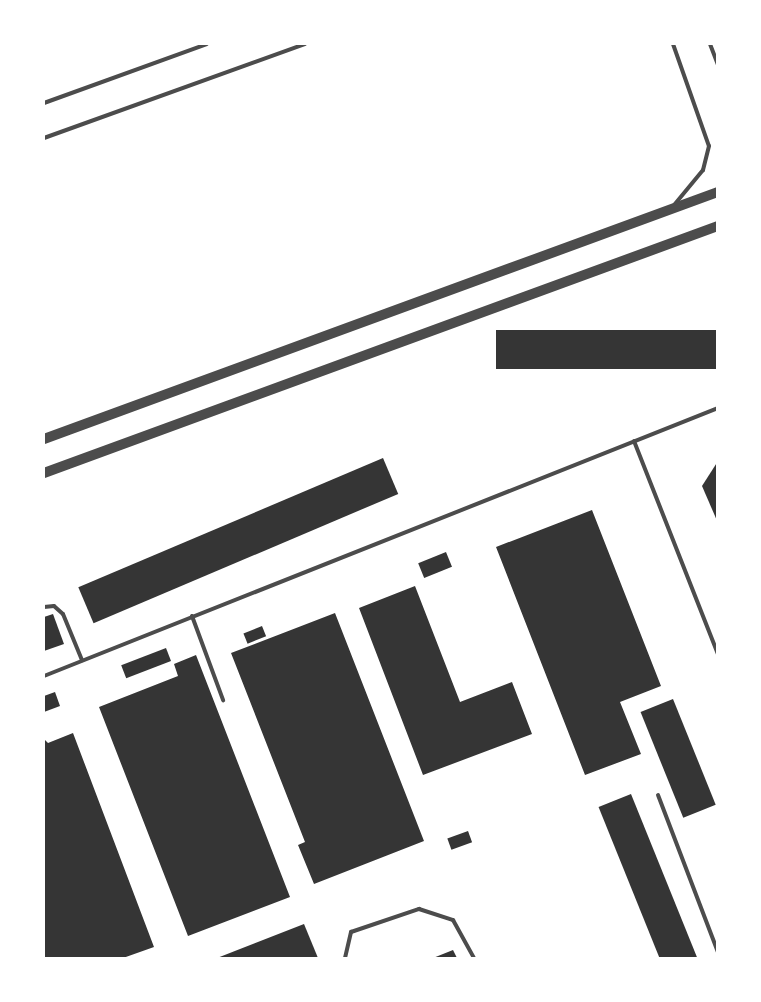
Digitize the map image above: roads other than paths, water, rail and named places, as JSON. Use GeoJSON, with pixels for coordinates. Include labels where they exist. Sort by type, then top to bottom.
{"type":"FeatureCollection","features":[{"type":"Feature","properties":{"kind":"street"},"geometry":{"type":"LineString","coordinates":[[44,439],[717,192]]}},
{"type":"Feature","properties":{"kind":"street"},"geometry":{"type":"LineString","coordinates":[[44,473],[717,226]]}},
{"type":"Feature","properties":{"kind":"lane"},"geometry":{"type":"LineString","coordinates":[[44,104],[207,44]]}},
{"type":"Feature","properties":{"kind":"lane"},"geometry":{"type":"LineString","coordinates":[[44,138],[305,44]]}},
{"type":"Feature","properties":{"kind":"lane"},"geometry":{"type":"LineString","coordinates":[[670,209],[703,170],[709,146],[673,44]]}},
{"type":"Feature","properties":{"kind":"lane"},"geometry":{"type":"LineString","coordinates":[[710,44],[717,65]]}},
{"type":"Feature","properties":{"kind":"lane"},"geometry":{"type":"LineString","coordinates":[[44,676],[717,408]]}},
{"type":"Feature","properties":{"kind":"lane"},"geometry":{"type":"LineString","coordinates":[[634,441],[717,654]]}},
{"type":"Feature","properties":{"kind":"lane"},"geometry":{"type":"LineString","coordinates":[[44,607],[54,606],[63,614],[82,660]]}},
{"type":"Feature","properties":{"kind":"lane"},"geometry":{"type":"LineString","coordinates":[[192,616],[223,700]]}},
{"type":"Feature","properties":{"kind":"lane"},"geometry":{"type":"LineString","coordinates":[[658,795],[717,952]]}},
{"type":"Feature","properties":{"kind":"lane"},"geometry":{"type":"LineString","coordinates":[[345,958],[351,932],[419,909],[453,920],[474,958]]}}]}
